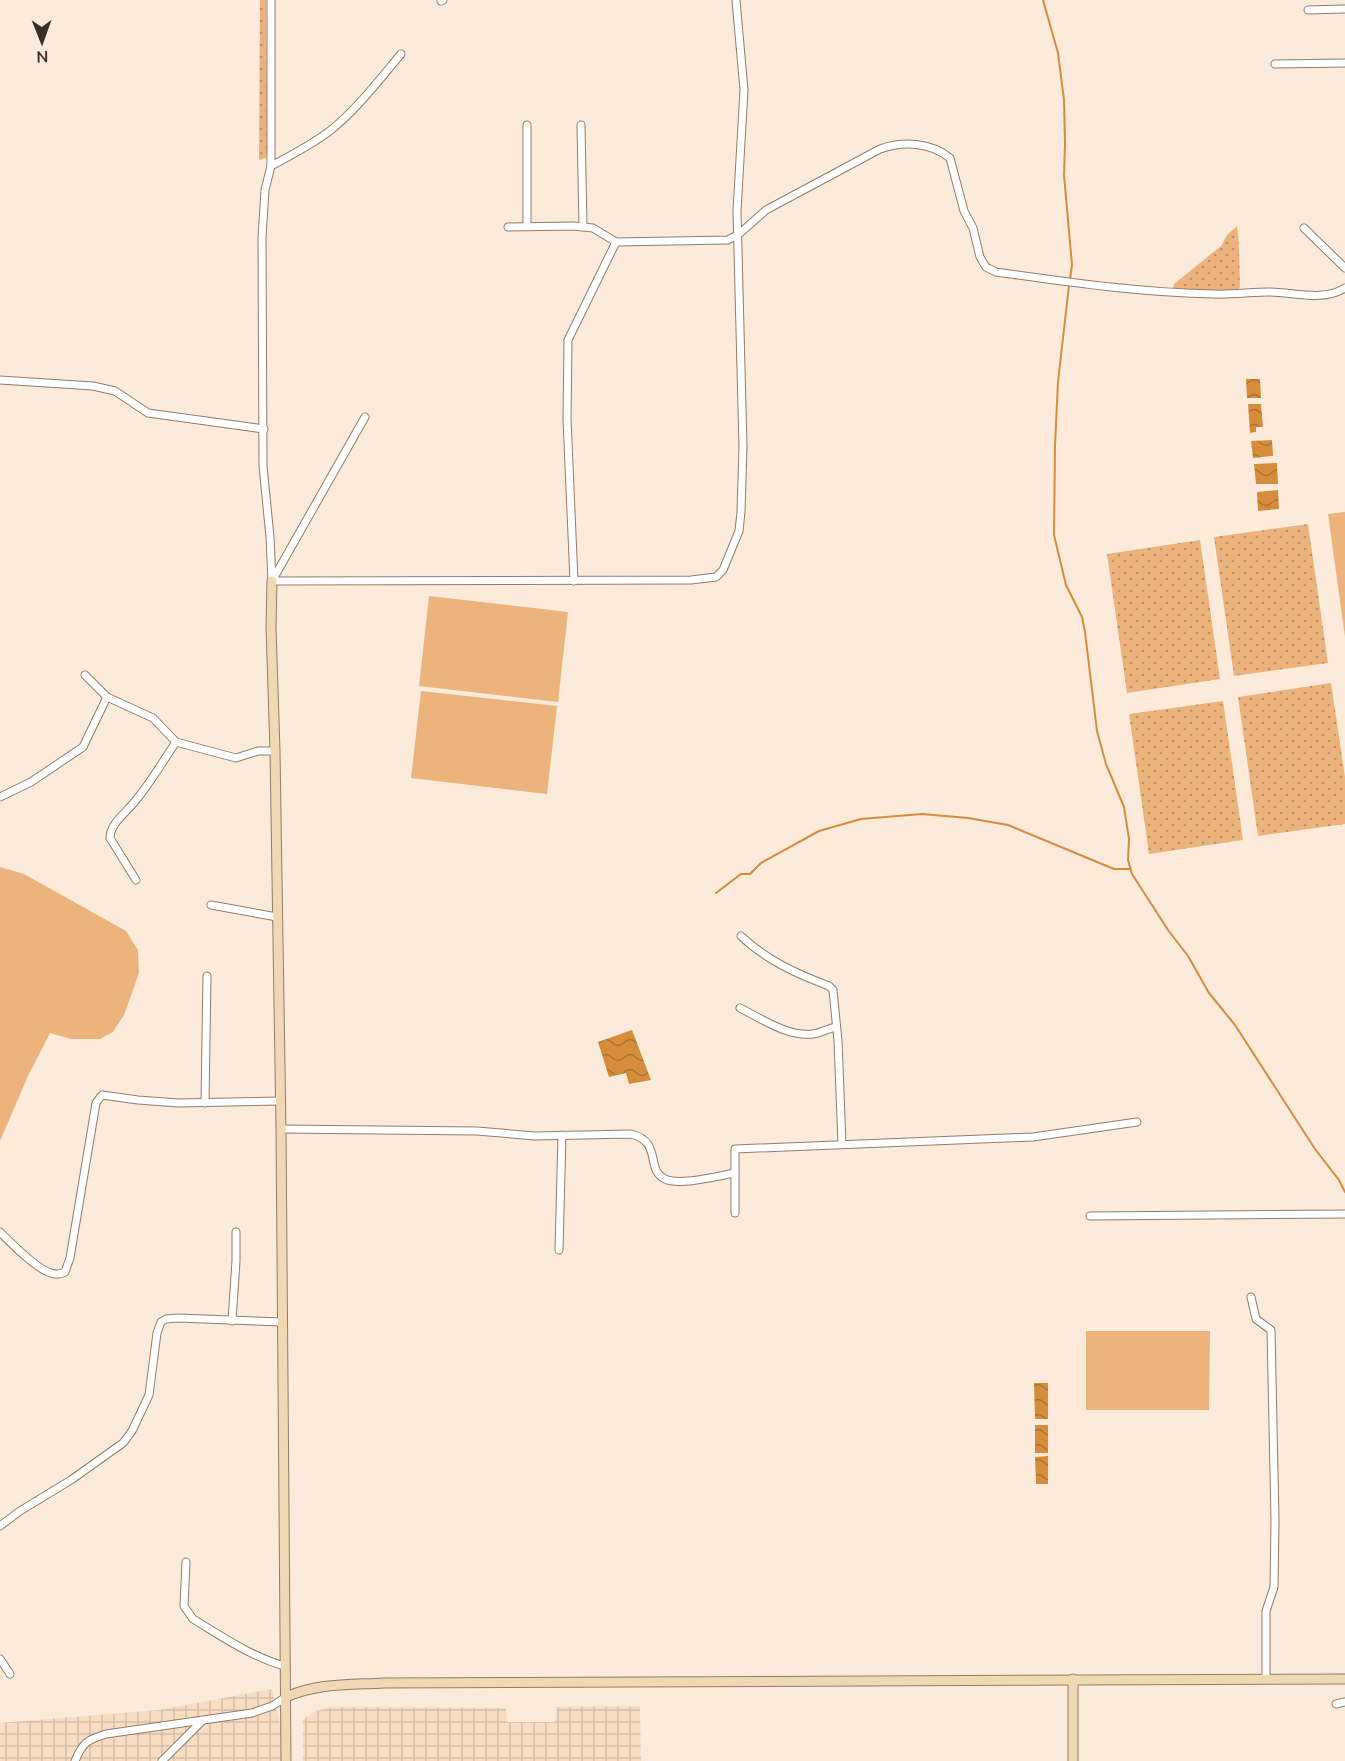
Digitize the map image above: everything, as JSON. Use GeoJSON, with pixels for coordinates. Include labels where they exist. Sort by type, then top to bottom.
{"type":"FeatureCollection","features":[{"type":"Feature","properties":{"kind":"street"},"geometry":{"type":"LineString","coordinates":[[271,0],[271,166],[265,190],[262,237],[263,466],[272,581],[271,648],[275,751],[280,1101],[286,1761]]}},
{"type":"Feature","properties":{"kind":"street"},"geometry":{"type":"LineString","coordinates":[[272,581],[708,579],[716,577],[723,570],[739,531],[743,447],[737,211],[744,90],[736,0]]}},
{"type":"Feature","properties":{"kind":"street"},"geometry":{"type":"LineString","coordinates":[[1308,10],[1345,9]]}},
{"type":"Feature","properties":{"kind":"street"},"geometry":{"type":"LineString","coordinates":[[271,166],[296,153],[332,129],[401,54]]}},
{"type":"Feature","properties":{"kind":"street"},"geometry":{"type":"LineString","coordinates":[[1275,64],[1345,63]]}},
{"type":"Feature","properties":{"kind":"street"},"geometry":{"type":"LineString","coordinates":[[527,226],[528,125]]}},
{"type":"Feature","properties":{"kind":"street"},"geometry":{"type":"LineString","coordinates":[[581,126],[583,227]]}},
{"type":"Feature","properties":{"kind":"street"},"geometry":{"type":"LineString","coordinates":[[508,226],[593,228],[616,242],[728,240],[739,234],[766,210],[869,154],[894,144],[909,144],[943,153],[950,158],[964,211],[973,228],[980,257],[986,267],[996,272],[1068,282],[1216,294],[1270,292],[1327,296],[1336,294],[1345,288]]}},
{"type":"Feature","properties":{"kind":"street"},"geometry":{"type":"LineString","coordinates":[[1304,228],[1345,268]]}},
{"type":"Feature","properties":{"kind":"street"},"geometry":{"type":"LineString","coordinates":[[574,581],[567,419],[568,340],[616,242]]}},
{"type":"Feature","properties":{"kind":"street"},"geometry":{"type":"LineString","coordinates":[[0,380],[93,386],[115,391],[148,413],[264,429]]}},
{"type":"Feature","properties":{"kind":"street"},"geometry":{"type":"LineString","coordinates":[[272,581],[365,417]]}},
{"type":"Feature","properties":{"kind":"street"},"geometry":{"type":"LineString","coordinates":[[85,675],[107,697],[153,718],[176,742],[236,758],[258,751],[275,751]]}},
{"type":"Feature","properties":{"kind":"street"},"geometry":{"type":"LineString","coordinates":[[0,797],[31,782],[83,747],[107,697]]}},
{"type":"Feature","properties":{"kind":"street"},"geometry":{"type":"LineString","coordinates":[[136,880],[110,838],[110,832],[141,794],[176,742]]}},
{"type":"Feature","properties":{"kind":"street"},"geometry":{"type":"LineString","coordinates":[[211,905],[277,917]]}},
{"type":"Feature","properties":{"kind":"street"},"geometry":{"type":"LineString","coordinates":[[741,936],[755,950],[776,963],[829,986],[834,994],[842,1144]]}},
{"type":"Feature","properties":{"kind":"street"},"geometry":{"type":"LineString","coordinates":[[205,1103],[207,976]]}},
{"type":"Feature","properties":{"kind":"street"},"geometry":{"type":"LineString","coordinates":[[740,1008],[780,1028],[806,1034],[815,1034],[837,1027]]}},
{"type":"Feature","properties":{"kind":"street"},"geometry":{"type":"LineString","coordinates":[[0,1232],[50,1274],[65,1272],[70,1258],[96,1103],[102,1095],[138,1100],[205,1103],[280,1101]]}},
{"type":"Feature","properties":{"kind":"street"},"geometry":{"type":"LineString","coordinates":[[735,1213],[735,1149],[1033,1137],[1137,1122]]}},
{"type":"Feature","properties":{"kind":"street"},"geometry":{"type":"LineString","coordinates":[[280,1129],[477,1131],[535,1136],[631,1134],[640,1136],[651,1148],[656,1170],[665,1180],[675,1182],[735,1173]]}},
{"type":"Feature","properties":{"kind":"street"},"geometry":{"type":"LineString","coordinates":[[559,1250],[562,1135]]}},
{"type":"Feature","properties":{"kind":"street"},"geometry":{"type":"LineString","coordinates":[[1090,1216],[1345,1214]]}},
{"type":"Feature","properties":{"kind":"street"},"geometry":{"type":"LineString","coordinates":[[232,1321],[236,1232]]}},
{"type":"Feature","properties":{"kind":"street"},"geometry":{"type":"LineString","coordinates":[[1251,1297],[1256,1319],[1271,1330],[1275,1520],[1274,1587],[1266,1611],[1266,1679]]}},
{"type":"Feature","properties":{"kind":"street"},"geometry":{"type":"LineString","coordinates":[[0,1526],[20,1510],[71,1480],[123,1443],[132,1431],[149,1395],[157,1333],[161,1322],[178,1318],[282,1322]]}},
{"type":"Feature","properties":{"kind":"street"},"geometry":{"type":"LineString","coordinates":[[186,1562],[184,1606],[187,1612],[241,1649],[284,1666]]}},
{"type":"Feature","properties":{"kind":"street"},"geometry":{"type":"LineString","coordinates":[[0,1659],[10,1674]]}},
{"type":"Feature","properties":{"kind":"street"},"geometry":{"type":"LineString","coordinates":[[1073,1679],[1074,1761]]}},
{"type":"Feature","properties":{"kind":"street"},"geometry":{"type":"LineString","coordinates":[[75,1761],[83,1745],[90,1739],[106,1734],[252,1713],[272,1706],[304,1689],[321,1686],[384,1683],[1345,1679]]}},
{"type":"Feature","properties":{"kind":"street"},"geometry":{"type":"LineString","coordinates":[[1336,1704],[1345,1702]]}},
{"type":"Feature","properties":{"kind":"street"},"geometry":{"type":"LineString","coordinates":[[162,1761],[202,1721]]}},
{"type":"Feature","properties":{"kind":"shaded area"},"geometry":{"type":"Polygon","coordinates":[[[260,0],[266,0],[267,152],[266,158],[259,160],[260,0]]]}},
{"type":"Feature","properties":{"kind":"shaded area"},"geometry":{"type":"Polygon","coordinates":[[[1237,226],[1239,289],[1215,293],[1173,289],[1174,284],[1221,246],[1227,235],[1237,226]]]}},
{"type":"Feature","properties":{"kind":"shaded area"},"geometry":{"type":"Polygon","coordinates":[[[1345,512],[1345,637],[1328,514],[1345,512]]]}},
{"type":"Feature","properties":{"kind":"shaded area"},"geometry":{"type":"Polygon","coordinates":[[[1308,524],[1328,663],[1234,676],[1214,537],[1308,524]]]}},
{"type":"Feature","properties":{"kind":"shaded area"},"geometry":{"type":"Polygon","coordinates":[[[1200,540],[1220,679],[1127,693],[1107,554],[1200,540]]]}},
{"type":"Feature","properties":{"kind":"shaded area"},"geometry":{"type":"Polygon","coordinates":[[[429,596],[568,612],[558,702],[419,686],[429,596]]]}},
{"type":"Feature","properties":{"kind":"shaded area"},"geometry":{"type":"Polygon","coordinates":[[[1331,683],[1345,777],[1345,824],[1258,836],[1238,697],[1331,683]]]}},
{"type":"Feature","properties":{"kind":"shaded area"},"geometry":{"type":"Polygon","coordinates":[[[421,691],[557,706],[547,794],[411,778],[421,691]]]}},
{"type":"Feature","properties":{"kind":"shaded area"},"geometry":{"type":"Polygon","coordinates":[[[1223,701],[1243,840],[1149,854],[1129,714],[1223,701]]]}},
{"type":"Feature","properties":{"kind":"shaded area"},"geometry":{"type":"Polygon","coordinates":[[[0,867],[24,874],[126,931],[138,950],[139,973],[124,1015],[113,1032],[100,1039],[71,1039],[50,1033],[28,1076],[0,1141],[0,867]]]}},
{"type":"Feature","properties":{"kind":"shaded area"},"geometry":{"type":"Polygon","coordinates":[[[1086,1331],[1210,1331],[1209,1410],[1086,1410],[1086,1331]]]}},
{"type":"Feature","properties":{"kind":"shaded area"},"geometry":{"type":"Polygon","coordinates":[[[272,1689],[280,1724],[281,1761],[0,1761],[0,1723],[159,1710],[272,1689]]]}},
{"type":"Feature","properties":{"kind":"shaded area"},"geometry":{"type":"Polygon","coordinates":[[[640,1706],[641,1761],[303,1761],[303,1719],[316,1711],[332,1707],[506,1708],[507,1722],[555,1722],[557,1707],[640,1706]]]}},
{"type":"Feature","properties":{"kind":"water"},"geometry":{"type":"Polygon","coordinates":[[[1246,379],[1260,379],[1261,398],[1247,398],[1246,379]]]}},
{"type":"Feature","properties":{"kind":"water"},"geometry":{"type":"Polygon","coordinates":[[[1248,404],[1261,404],[1263,427],[1256,427],[1256,432],[1250,433],[1248,404]]]}},
{"type":"Feature","properties":{"kind":"water"},"geometry":{"type":"Polygon","coordinates":[[[1272,440],[1273,456],[1253,458],[1251,441],[1272,440]]]}},
{"type":"Feature","properties":{"kind":"water"},"geometry":{"type":"Polygon","coordinates":[[[1277,463],[1278,484],[1256,484],[1254,464],[1277,463]]]}},
{"type":"Feature","properties":{"kind":"water"},"geometry":{"type":"Polygon","coordinates":[[[1278,490],[1279,509],[1258,511],[1257,492],[1278,490]]]}},
{"type":"Feature","properties":{"kind":"water"},"geometry":{"type":"Polygon","coordinates":[[[632,1030],[651,1080],[629,1084],[626,1073],[609,1077],[598,1042],[632,1030]]]}},
{"type":"Feature","properties":{"kind":"water"},"geometry":{"type":"Polygon","coordinates":[[[1034,1383],[1048,1383],[1048,1419],[1035,1419],[1034,1383]]]}},
{"type":"Feature","properties":{"kind":"water"},"geometry":{"type":"Polygon","coordinates":[[[1035,1425],[1048,1425],[1048,1453],[1035,1453],[1035,1425]]]}},
{"type":"Feature","properties":{"kind":"water"},"geometry":{"type":"Polygon","coordinates":[[[1048,1456],[1048,1484],[1036,1484],[1035,1457],[1048,1456]]]}},
{"type":"Feature","properties":{"kind":"waterway"},"geometry":{"type":"LineString","coordinates":[[1043,0],[1058,53],[1064,100],[1064,175],[1072,265],[1070,279]]}},
{"type":"Feature","properties":{"kind":"waterway"},"geometry":{"type":"LineString","coordinates":[[1069,285],[1058,382],[1054,535],[1066,585],[1082,617],[1097,731],[1106,764],[1124,807],[1129,839],[1128,860],[1132,874],[1168,930],[1188,956],[1209,993],[1235,1025],[1345,1192]]}},
{"type":"Feature","properties":{"kind":"waterway"},"geometry":{"type":"LineString","coordinates":[[716,893],[741,874],[750,874],[761,863],[819,831],[861,819],[922,814],[968,818],[1008,825],[1114,869],[1130,869]]}}]}
